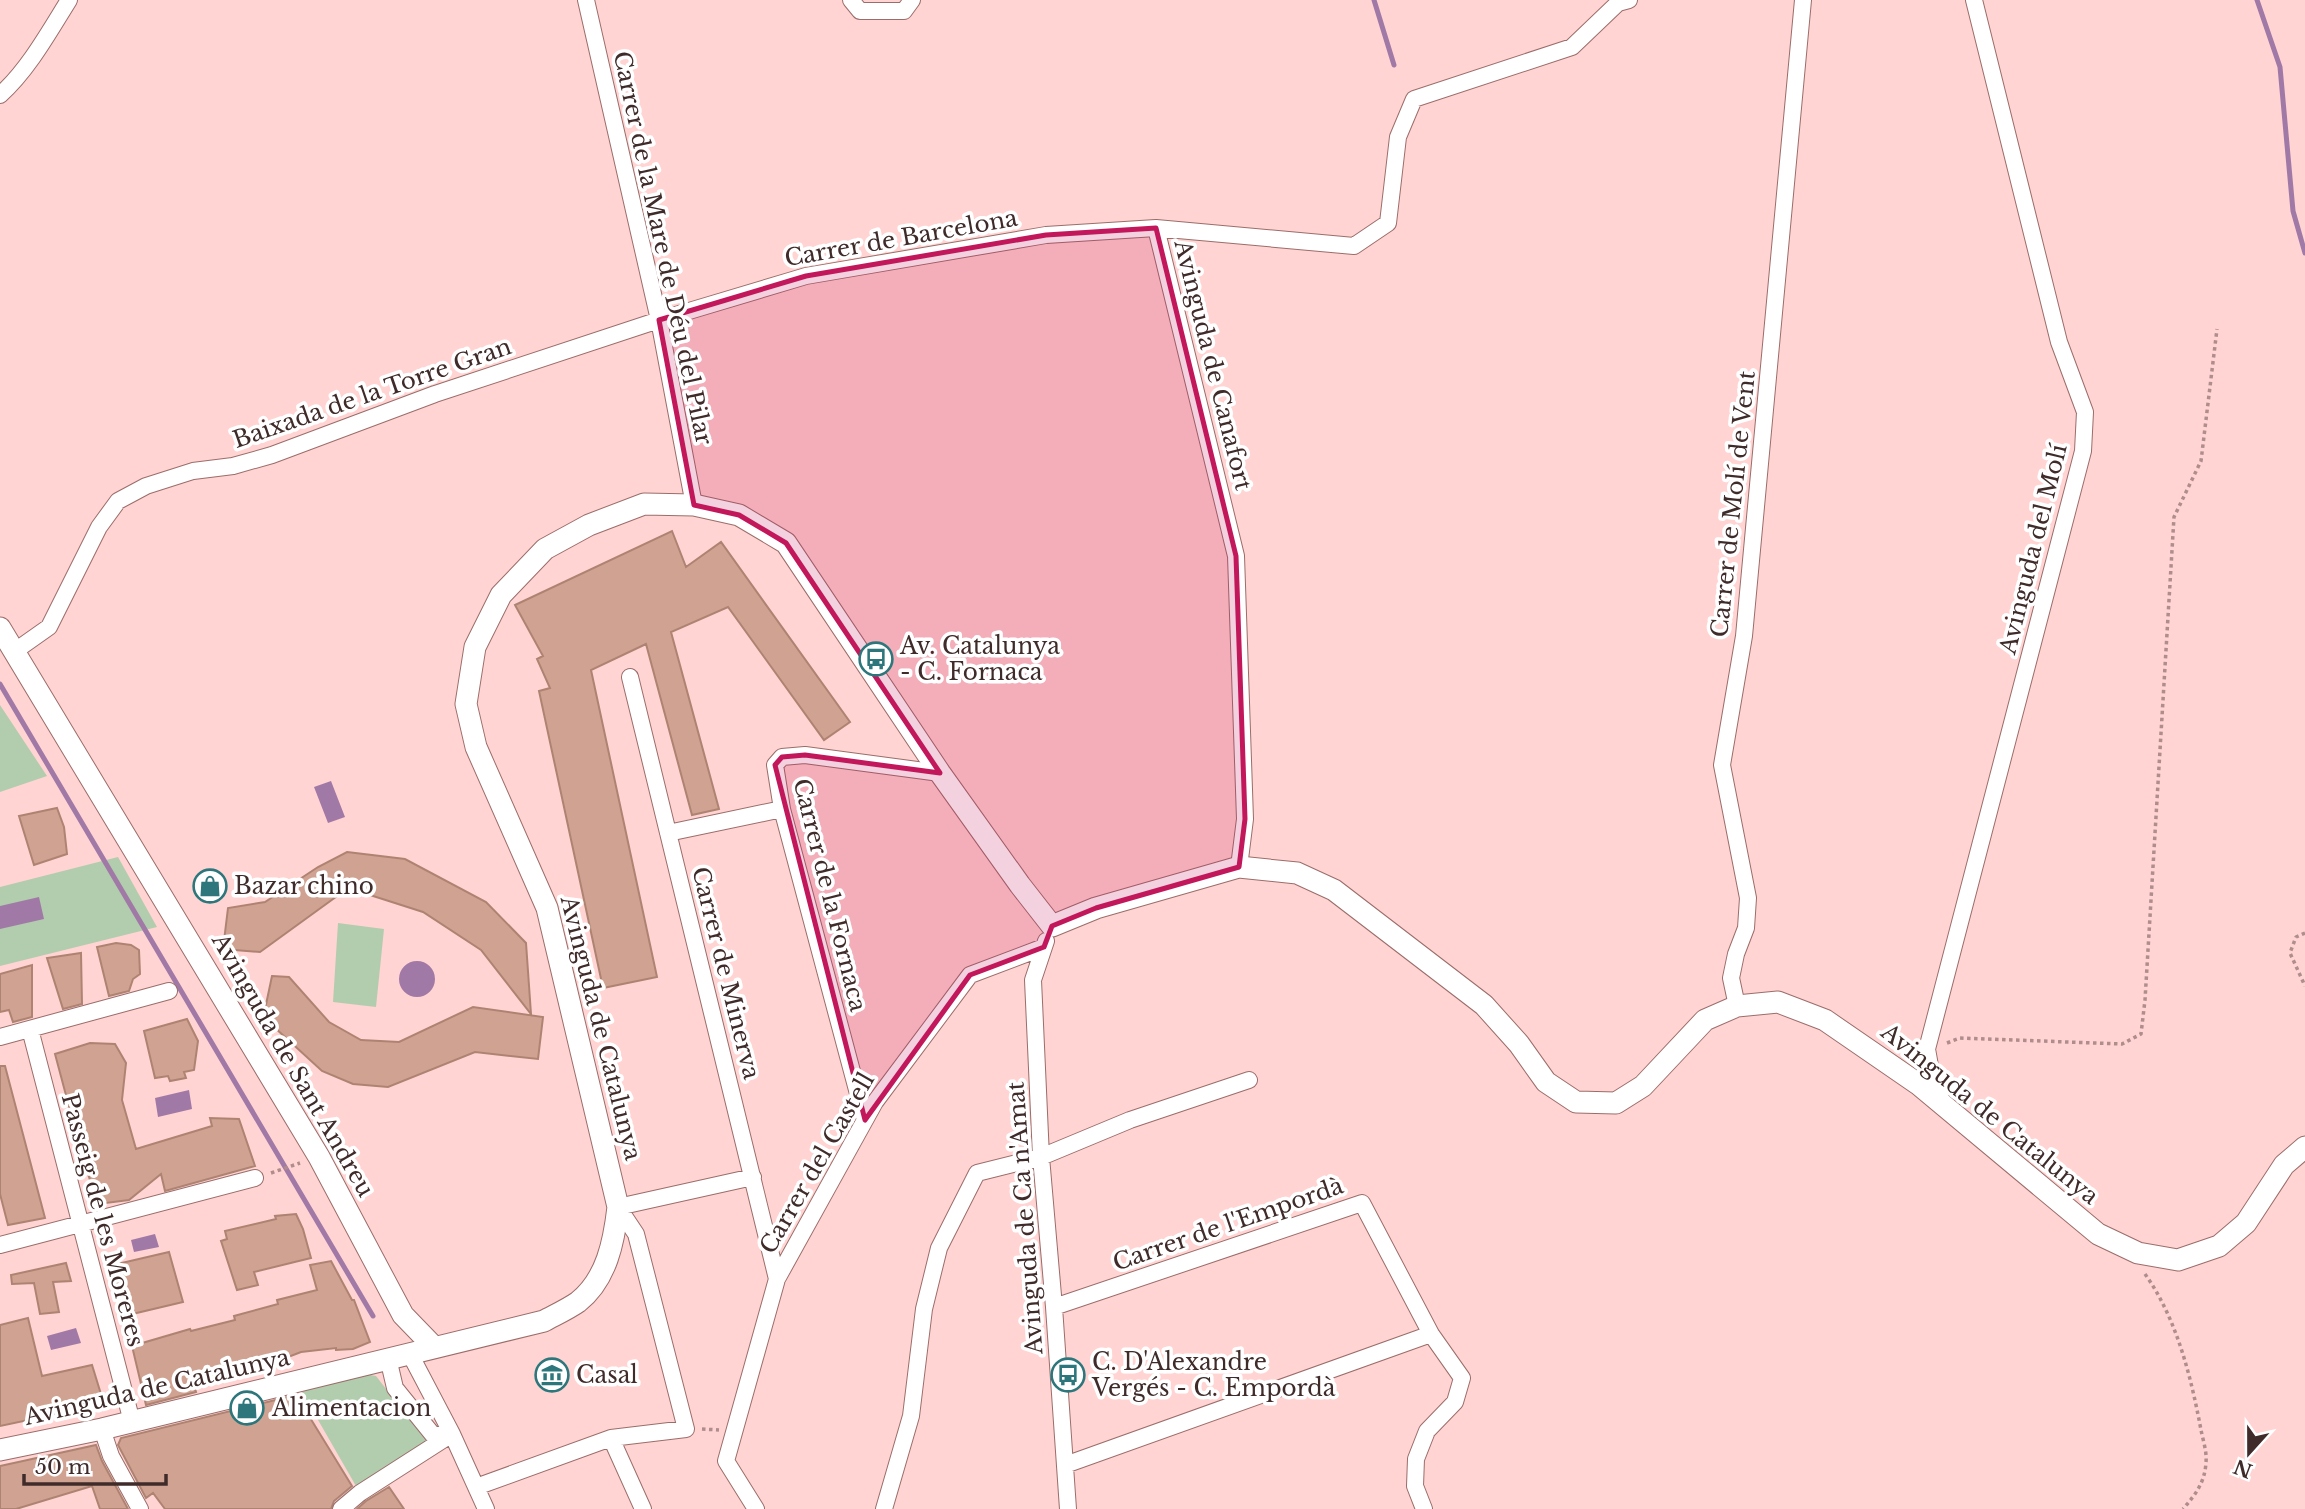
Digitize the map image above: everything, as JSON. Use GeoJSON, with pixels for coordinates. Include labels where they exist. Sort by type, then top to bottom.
{"type":"FeatureCollection","features":[{"type":"Feature","properties":{"kind":"street"},"geometry":{"type":"LineString","coordinates":[[0,96],[47,37],[69,0]]}},
{"type":"Feature","properties":{"kind":"street","name":"Carrer de la Mare de Déu del Pilar"},"geometry":{"type":"LineString","coordinates":[[586,0],[659,320],[694,505]]}},
{"type":"Feature","properties":{"kind":"street"},"geometry":{"type":"LineString","coordinates":[[851,0],[859,11],[904,11],[912,0]]}},
{"type":"Feature","properties":{"kind":"street","name":"Avinguda de Canafort"},"geometry":{"type":"LineString","coordinates":[[1239,867],[1245,820],[1236,556],[1156,228],[1354,246],[1388,223],[1398,137],[1414,99],[1572,47],[1618,3],[1629,0]]}},
{"type":"Feature","properties":{"kind":"street","name":"Carrer de Molí de Vent"},"geometry":{"type":"LineString","coordinates":[[1737,1006],[1731,978],[1736,954],[1746,928],[1748,898],[1722,765],[1744,636],[1802,0]]}},
{"type":"Feature","properties":{"kind":"street","name":"Avinguda del Molí"},"geometry":{"type":"LineString","coordinates":[[1946,1108],[1937,1092],[1927,1049],[2082,451],[2085,412],[2059,342],[1974,0]]}},
{"type":"Feature","properties":{"kind":"street","name":"Carrer de Barcelona"},"geometry":{"type":"LineString","coordinates":[[659,320],[806,276],[1046,235],[1156,228]]}},
{"type":"Feature","properties":{"kind":"street","name":"Baixada de la Torre Gran"},"geometry":{"type":"LineString","coordinates":[[15,651],[49,628],[99,527],[118,501],[146,486],[193,471],[233,466],[272,455],[435,394],[659,320]]}},
{"type":"Feature","properties":{"kind":"street","name":"Avinguda de Catalunya"},"geometry":{"type":"LineString","coordinates":[[0,1450],[132,1422],[410,1354],[433,1346],[544,1321],[579,1301],[599,1276],[614,1243],[618,1207],[547,908],[475,747],[466,704],[475,647],[501,595],[545,549],[589,525],[644,504],[694,505],[739,515],[786,543],[940,773],[1020,886],[1052,926],[1096,908],[1239,867],[1297,873],[1334,890],[1484,1005],[1519,1044],[1546,1082],[1576,1102],[1616,1103],[1643,1086],[1705,1020],[1737,1006],[1778,1002],[1825,1020],[1918,1084],[2098,1234],[2138,1253],[2178,1260],[2219,1246],[2246,1223],[2284,1165],[2305,1147]]}},
{"type":"Feature","properties":{"kind":"street","name":"Avinguda de Sant Andreu"},"geometry":{"type":"LineString","coordinates":[[0,628],[319,1157],[403,1315],[433,1346]]}},
{"type":"Feature","properties":{"kind":"street","name":"Carrer de Minerva"},"geometry":{"type":"LineString","coordinates":[[630,677],[777,1279]]}},
{"type":"Feature","properties":{"kind":"street","name":"Carrer de la Fornaca"},"geometry":{"type":"LineString","coordinates":[[865,1120],[782,808],[775,765],[782,757],[804,755],[940,773]]}},
{"type":"Feature","properties":{"kind":"street"},"geometry":{"type":"LineString","coordinates":[[668,833],[782,808]]}},
{"type":"Feature","properties":{"kind":"street","name":"Avinguda de Ca n'Amat"},"geometry":{"type":"LineString","coordinates":[[1052,926],[1033,980],[1041,1157],[1068,1509]]}},
{"type":"Feature","properties":{"kind":"street","name":"Carrer del Castell"},"geometry":{"type":"LineString","coordinates":[[756,1509],[726,1461],[777,1279],[875,1102],[971,975],[1044,947]]}},
{"type":"Feature","properties":{"kind":"street"},"geometry":{"type":"LineString","coordinates":[[0,1037],[169,991]]}},
{"type":"Feature","properties":{"kind":"street","name":"Passeig de les Moreres"},"geometry":{"type":"LineString","coordinates":[[30,1029],[132,1422]]}},
{"type":"Feature","properties":{"kind":"street"},"geometry":{"type":"LineString","coordinates":[[884,1509],[911,1416],[924,1310],[939,1248],[977,1173],[1041,1157],[1129,1120],[1249,1080]]}},
{"type":"Feature","properties":{"kind":"street"},"geometry":{"type":"LineString","coordinates":[[476,1487],[611,1438],[686,1429],[635,1234],[618,1207],[752,1177]]}},
{"type":"Feature","properties":{"kind":"street"},"geometry":{"type":"LineString","coordinates":[[0,1245],[256,1178]]}},
{"type":"Feature","properties":{"kind":"street","name":"Carrer de l'Empordà"},"geometry":{"type":"LineString","coordinates":[[1054,1307],[1362,1203],[1431,1334],[1462,1378],[1455,1402],[1427,1431],[1416,1458],[1415,1486],[1424,1509]]}},
{"type":"Feature","properties":{"kind":"street"},"geometry":{"type":"LineString","coordinates":[[1065,1465],[1431,1334]]}},
{"type":"Feature","properties":{"kind":"street"},"geometry":{"type":"LineString","coordinates":[[410,1354],[452,1434],[486,1509]]}},
{"type":"Feature","properties":{"kind":"street"},"geometry":{"type":"LineString","coordinates":[[387,1358],[395,1388],[433,1435],[452,1434]]}},
{"type":"Feature","properties":{"kind":"street"},"geometry":{"type":"LineString","coordinates":[[102,1429],[111,1456],[140,1509]]}},
{"type":"Feature","properties":{"kind":"street"},"geometry":{"type":"LineString","coordinates":[[341,1509],[360,1493],[452,1434]]}},
{"type":"Feature","properties":{"kind":"street"},"geometry":{"type":"LineString","coordinates":[[611,1438],[643,1509]]}},
{"type":"Feature","properties":{"kind":"path"},"geometry":{"type":"LineString","coordinates":[[1929,1060],[1937,1047],[1961,1038],[2122,1044],[2141,1034],[2146,1000],[2174,517],[2200,461],[2217,329]]}},
{"type":"Feature","properties":{"kind":"path"},"geometry":{"type":"LineString","coordinates":[[2305,933],[2296,937],[2290,953],[2305,986]]}},
{"type":"Feature","properties":{"kind":"path"},"geometry":{"type":"LineString","coordinates":[[256,1178],[319,1157]]}},
{"type":"Feature","properties":{"kind":"path"},"geometry":{"type":"LineString","coordinates":[[2143,1272],[2156,1290],[2175,1331],[2194,1394],[2207,1461],[2201,1488],[2183,1509]]}},
{"type":"Feature","properties":{"kind":"path"},"geometry":{"type":"LineString","coordinates":[[686,1429],[734,1430]]}},
{"type":"Feature","properties":{"kind":"highlighted area"},"geometry":{"type":"Polygon","coordinates":[[[1156,228],[1236,556],[1245,819],[1239,867],[1096,908],[1052,926],[1044,947],[970,975],[865,1120],[775,765],[782,757],[805,755],[940,773],[786,543],[739,515],[694,505],[659,320],[806,276],[1046,235],[1156,228]]]}},
{"type":"Feature","properties":{"kind":"green space"},"geometry":{"type":"Polygon","coordinates":[[[0,705],[47,776],[0,792],[0,705]]]}},
{"type":"Feature","properties":{"kind":"green space"},"geometry":{"type":"Polygon","coordinates":[[[118,857],[157,927],[0,966],[0,887],[118,857]]]}},
{"type":"Feature","properties":{"kind":"green space"},"geometry":{"type":"Polygon","coordinates":[[[338,923],[384,929],[376,1007],[333,1002],[338,923]]]}},
{"type":"Feature","properties":{"kind":"green space"},"geometry":{"type":"Polygon","coordinates":[[[354,1372],[376,1376],[429,1444],[360,1493],[302,1392],[354,1372]]]}},
{"type":"Feature","properties":{"kind":"shaded area"},"geometry":{"type":"Polygon","coordinates":[[[331,781],[345,817],[328,823],[314,787],[331,781]]]}},
{"type":"Feature","properties":{"kind":"shaded area"},"geometry":{"type":"Polygon","coordinates":[[[39,897],[44,919],[0,929],[0,906],[39,897]]]}},
{"type":"Feature","properties":{"kind":"shaded area"},"geometry":{"type":"Polygon","coordinates":[[[417,961],[430,966],[435,979],[430,992],[417,997],[404,992],[399,979],[404,966],[417,961]]]}},
{"type":"Feature","properties":{"kind":"shaded area"},"geometry":{"type":"Polygon","coordinates":[[[189,1090],[192,1109],[158,1117],[155,1098],[189,1090]]]}},
{"type":"Feature","properties":{"kind":"shaded area"},"geometry":{"type":"Polygon","coordinates":[[[155,1234],[159,1247],[134,1252],[131,1240],[155,1234]]]}},
{"type":"Feature","properties":{"kind":"shaded area"},"geometry":{"type":"Polygon","coordinates":[[[76,1328],[81,1343],[51,1350],[47,1336],[76,1328]]]}},
{"type":"Feature","properties":{"kind":"building"},"geometry":{"type":"Polygon","coordinates":[[[672,531],[686,567],[721,542],[850,722],[824,740],[728,607],[671,632],[719,809],[692,815],[646,644],[591,670],[657,977],[603,988],[539,691],[550,688],[537,659],[543,656],[515,605],[672,531]]]}},
{"type":"Feature","properties":{"kind":"building"},"geometry":{"type":"Polygon","coordinates":[[[57,808],[64,827],[67,854],[34,865],[19,816],[57,808]]]}},
{"type":"Feature","properties":{"kind":"building"},"geometry":{"type":"Polygon","coordinates":[[[347,852],[405,859],[486,902],[526,943],[531,1014],[481,950],[423,912],[370,895],[340,894],[260,952],[223,949],[228,908],[265,902],[318,867],[347,852]]]}},
{"type":"Feature","properties":{"kind":"building"},"geometry":{"type":"Polygon","coordinates":[[[116,943],[131,945],[139,950],[140,974],[133,979],[129,991],[109,996],[97,947],[116,943]]]}},
{"type":"Feature","properties":{"kind":"building"},"geometry":{"type":"Polygon","coordinates":[[[81,953],[82,1004],[63,1009],[47,958],[81,953]]]}},
{"type":"Feature","properties":{"kind":"building"},"geometry":{"type":"Polygon","coordinates":[[[32,965],[32,1017],[13,1022],[9,1010],[0,1012],[0,974],[32,965]]]}},
{"type":"Feature","properties":{"kind":"building"},"geometry":{"type":"Polygon","coordinates":[[[272,976],[289,977],[329,1022],[361,1040],[399,1042],[473,1007],[543,1017],[538,1059],[475,1052],[388,1087],[353,1084],[322,1071],[273,1026],[264,1014],[272,976]]]}},
{"type":"Feature","properties":{"kind":"building"},"geometry":{"type":"Polygon","coordinates":[[[187,1019],[198,1041],[194,1070],[184,1072],[186,1078],[170,1081],[168,1076],[155,1078],[144,1031],[187,1019]]]}},
{"type":"Feature","properties":{"kind":"building"},"geometry":{"type":"Polygon","coordinates":[[[90,1043],[115,1044],[126,1063],[122,1100],[136,1149],[212,1126],[210,1118],[239,1119],[255,1166],[165,1191],[161,1174],[129,1200],[98,1204],[55,1054],[90,1043]]]}},
{"type":"Feature","properties":{"kind":"building"},"geometry":{"type":"Polygon","coordinates":[[[0,1066],[5,1066],[45,1218],[8,1225],[0,1194],[0,1066]]]}},
{"type":"Feature","properties":{"kind":"building"},"geometry":{"type":"Polygon","coordinates":[[[296,1214],[311,1258],[254,1272],[258,1285],[237,1290],[221,1241],[227,1239],[225,1231],[276,1219],[275,1216],[296,1214]]]}},
{"type":"Feature","properties":{"kind":"building"},"geometry":{"type":"Polygon","coordinates":[[[169,1252],[183,1302],[128,1315],[117,1289],[113,1265],[169,1252]]]}},
{"type":"Feature","properties":{"kind":"building"},"geometry":{"type":"Polygon","coordinates":[[[331,1261],[354,1300],[370,1342],[353,1349],[301,1352],[270,1364],[242,1370],[212,1371],[213,1378],[192,1378],[196,1392],[146,1405],[132,1346],[190,1329],[191,1331],[235,1320],[234,1316],[278,1304],[277,1300],[317,1290],[310,1265],[331,1261]]]}},
{"type":"Feature","properties":{"kind":"building"},"geometry":{"type":"Polygon","coordinates":[[[66,1263],[71,1281],[53,1282],[59,1312],[40,1314],[34,1283],[12,1284],[11,1275],[66,1263]]]}},
{"type":"Feature","properties":{"kind":"building"},"geometry":{"type":"Polygon","coordinates":[[[28,1318],[42,1376],[92,1365],[104,1404],[0,1426],[0,1325],[28,1318]]]}},
{"type":"Feature","properties":{"kind":"building"},"geometry":{"type":"Polygon","coordinates":[[[296,1395],[352,1486],[334,1501],[331,1509],[165,1509],[153,1493],[146,1498],[118,1445],[121,1438],[296,1395]]]}},
{"type":"Feature","properties":{"kind":"building"},"geometry":{"type":"Polygon","coordinates":[[[96,1445],[128,1509],[100,1509],[92,1486],[16,1509],[0,1509],[0,1466],[96,1445]]]}},
{"type":"Feature","properties":{"kind":"building"},"geometry":{"type":"Polygon","coordinates":[[[389,1487],[404,1509],[357,1509],[366,1501],[389,1487]]]}},
{"type":"Feature","properties":{"kind":"waterway"},"geometry":{"type":"LineString","coordinates":[[1374,0],[1394,65]]}},
{"type":"Feature","properties":{"kind":"waterway"},"geometry":{"type":"LineString","coordinates":[[2257,0],[2280,67],[2293,211],[2305,253]]}},
{"type":"Feature","properties":{"kind":"waterway"},"geometry":{"type":"LineString","coordinates":[[0,684],[373,1316]]}},
{"type":"Feature","properties":{"kind":"place","name":"Av. Catalunya - C. Fornaca"},"geometry":{"type":"Point","coordinates":[876,659]}},
{"type":"Feature","properties":{"kind":"place","name":"Bazar chino"},"geometry":{"type":"Point","coordinates":[210,886]}},
{"type":"Feature","properties":{"kind":"place","name":"Casal"},"geometry":{"type":"Point","coordinates":[552,1375]}},
{"type":"Feature","properties":{"kind":"place","name":"C. D'Alexandre Vergés - C. Empordà"},"geometry":{"type":"Point","coordinates":[1068,1375]}},
{"type":"Feature","properties":{"kind":"place","name":"Alimentacion"},"geometry":{"type":"Point","coordinates":[247,1408]}}]}
